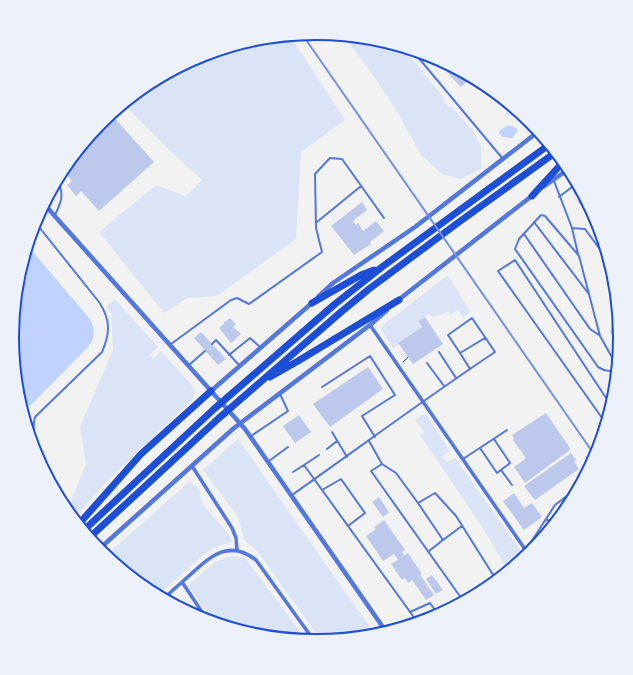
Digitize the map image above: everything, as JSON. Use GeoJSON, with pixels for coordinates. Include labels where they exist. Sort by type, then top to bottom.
{"type":"FeatureCollection","features":[{"type":"Feature","properties":{"kind":"highway"},"geometry":{"type":"LineString","coordinates":[[87,527],[229,396],[312,323],[382,267],[545,147]]}},
{"type":"Feature","properties":{"kind":"highway"},"geometry":{"type":"LineString","coordinates":[[93,534],[258,384],[347,307],[459,222],[552,155]]}},
{"type":"Feature","properties":{"kind":"highway"},"geometry":{"type":"LineString","coordinates":[[532,196],[560,166]]}},
{"type":"Feature","properties":{"kind":"highway"},"geometry":{"type":"LineString","coordinates":[[312,302],[361,275],[382,267]]}},
{"type":"Feature","properties":{"kind":"highway"},"geometry":{"type":"LineString","coordinates":[[258,384],[399,300]]}},
{"type":"Feature","properties":{"kind":"highway"},"geometry":{"type":"LineString","coordinates":[[82,521],[141,454],[211,391]]}},
{"type":"Feature","properties":{"kind":"street"},"geometry":{"type":"LineString","coordinates":[[211,391],[260,346],[333,283],[415,227],[534,135]]}},
{"type":"Feature","properties":{"kind":"street"},"geometry":{"type":"LineString","coordinates":[[103,545],[239,422],[370,325],[468,244],[564,172]]}},
{"type":"Feature","properties":{"kind":"street"},"geometry":{"type":"LineString","coordinates":[[48,209],[239,422],[383,627]]}},
{"type":"Feature","properties":{"kind":"street"},"geometry":{"type":"LineString","coordinates":[[370,325],[526,549]]}},
{"type":"Feature","properties":{"kind":"street"},"geometry":{"type":"LineString","coordinates":[[192,466],[232,528],[236,538],[237,550]]}},
{"type":"Feature","properties":{"kind":"street"},"geometry":{"type":"LineString","coordinates":[[168,595],[211,556],[223,551],[237,550],[248,554],[256,560],[309,635]]}},
{"type":"Feature","properties":{"kind":"street"},"geometry":{"type":"LineString","coordinates":[[182,582],[202,611]]}},
{"type":"Feature","properties":{"kind":"lane"},"geometry":{"type":"LineString","coordinates":[[419,59],[503,159]]}},
{"type":"Feature","properties":{"kind":"lane"},"geometry":{"type":"LineString","coordinates":[[170,345],[231,300],[237,298],[249,304],[322,252],[316,228],[315,174],[330,158],[342,159],[384,218]]}},
{"type":"Feature","properties":{"kind":"lane"},"geometry":{"type":"LineString","coordinates":[[553,180],[572,228],[600,336],[613,359]]}},
{"type":"Feature","properties":{"kind":"lane"},"geometry":{"type":"LineString","coordinates":[[316,222],[361,186]]}},
{"type":"Feature","properties":{"kind":"lane"},"geometry":{"type":"LineString","coordinates":[[559,197],[573,186]]}},
{"type":"Feature","properties":{"kind":"lane"},"geometry":{"type":"LineString","coordinates":[[54,216],[61,198],[60,187]]}},
{"type":"Feature","properties":{"kind":"lane"},"geometry":{"type":"LineString","coordinates":[[579,256],[545,216],[541,215],[519,239],[516,249],[598,367],[611,371]]}},
{"type":"Feature","properties":{"kind":"lane"},"geometry":{"type":"LineString","coordinates":[[534,222],[589,295]]}},
{"type":"Feature","properties":{"kind":"lane"},"geometry":{"type":"LineString","coordinates":[[572,228],[585,229],[601,250]]}},
{"type":"Feature","properties":{"kind":"lane"},"geometry":{"type":"LineString","coordinates":[[34,430],[35,417],[102,352],[108,338],[109,330],[106,316],[102,307],[40,229]]}},
{"type":"Feature","properties":{"kind":"lane"},"geometry":{"type":"LineString","coordinates":[[524,234],[590,329],[600,336]]}},
{"type":"Feature","properties":{"kind":"lane"},"geometry":{"type":"LineString","coordinates":[[602,420],[498,271],[515,260],[607,400]]}},
{"type":"Feature","properties":{"kind":"lane"},"geometry":{"type":"LineString","coordinates":[[292,496],[376,437],[444,386],[470,369],[494,352],[472,318],[448,335],[470,369]]}},
{"type":"Feature","properties":{"kind":"lane"},"geometry":{"type":"LineString","coordinates":[[460,353],[485,338]]}},
{"type":"Feature","properties":{"kind":"lane"},"geometry":{"type":"LineString","coordinates":[[229,355],[248,339],[253,339],[260,346]]}},
{"type":"Feature","properties":{"kind":"lane"},"geometry":{"type":"LineString","coordinates":[[212,344],[216,340],[239,365]]}},
{"type":"Feature","properties":{"kind":"lane"},"geometry":{"type":"LineString","coordinates":[[188,366],[205,351]]}},
{"type":"Feature","properties":{"kind":"lane"},"geometry":{"type":"LineString","coordinates":[[439,352],[456,378]]}},
{"type":"Feature","properties":{"kind":"lane"},"geometry":{"type":"LineString","coordinates":[[322,387],[370,356],[395,395],[362,416],[376,437]]}},
{"type":"Feature","properties":{"kind":"lane"},"geometry":{"type":"LineString","coordinates":[[427,363],[444,386]]}},
{"type":"Feature","properties":{"kind":"lane"},"geometry":{"type":"LineString","coordinates":[[250,437],[288,410],[279,393]]}},
{"type":"Feature","properties":{"kind":"lane"},"geometry":{"type":"LineString","coordinates":[[463,460],[506,430]]}},
{"type":"Feature","properties":{"kind":"lane"},"geometry":{"type":"LineString","coordinates":[[332,432],[347,457]]}},
{"type":"Feature","properties":{"kind":"lane"},"geometry":{"type":"LineString","coordinates":[[480,448],[497,473],[510,463],[494,439]]}},
{"type":"Feature","properties":{"kind":"lane"},"geometry":{"type":"LineString","coordinates":[[327,449],[338,441]]}},
{"type":"Feature","properties":{"kind":"lane"},"geometry":{"type":"LineString","coordinates":[[369,441],[382,464],[396,473],[443,540]]}},
{"type":"Feature","properties":{"kind":"lane"},"geometry":{"type":"LineString","coordinates":[[268,462],[288,447]]}},
{"type":"Feature","properties":{"kind":"lane"},"geometry":{"type":"LineString","coordinates":[[293,472],[320,455]]}},
{"type":"Feature","properties":{"kind":"lane"},"geometry":{"type":"LineString","coordinates":[[382,464],[371,471],[461,597]]}},
{"type":"Feature","properties":{"kind":"lane"},"geometry":{"type":"LineString","coordinates":[[304,465],[414,618]]}},
{"type":"Feature","properties":{"kind":"lane"},"geometry":{"type":"LineString","coordinates":[[501,470],[512,485]]}},
{"type":"Feature","properties":{"kind":"lane"},"geometry":{"type":"LineString","coordinates":[[322,490],[341,479],[365,513],[348,526]]}},
{"type":"Feature","properties":{"kind":"lane"},"geometry":{"type":"LineString","coordinates":[[418,503],[435,493],[456,516],[494,577]]}},
{"type":"Feature","properties":{"kind":"lane"},"geometry":{"type":"LineString","coordinates":[[528,547],[555,506],[569,494]]}},
{"type":"Feature","properties":{"kind":"lane"},"geometry":{"type":"LineString","coordinates":[[546,518],[551,521]]}},
{"type":"Feature","properties":{"kind":"lane"},"geometry":{"type":"LineString","coordinates":[[428,551],[462,526]]}},
{"type":"Feature","properties":{"kind":"lane"},"geometry":{"type":"LineString","coordinates":[[410,612],[430,603],[435,610]]}},
{"type":"Feature","properties":{"kind":"path"},"geometry":{"type":"LineString","coordinates":[[403,362],[408,357]]}},
{"type":"Feature","properties":{"kind":"shaded area"},"geometry":{"type":"Polygon","coordinates":[[[294,41],[345,120],[301,152],[296,239],[217,296],[187,298],[164,313],[99,232],[156,185],[186,196],[202,180],[170,151],[127,108],[151,90],[185,71],[221,56],[258,46],[294,41]]]}},
{"type":"Feature","properties":{"kind":"shaded area"},"geometry":{"type":"Polygon","coordinates":[[[349,42],[375,46],[409,55],[445,99],[444,102],[449,107],[452,107],[474,132],[481,147],[481,169],[460,179],[442,174],[421,155],[396,110],[349,42]]]}},
{"type":"Feature","properties":{"kind":"shaded area"},"geometry":{"type":"Polygon","coordinates":[[[508,110],[516,116],[505,115],[508,110]]]}},
{"type":"Feature","properties":{"kind":"shaded area"},"geometry":{"type":"Polygon","coordinates":[[[448,275],[470,312],[463,317],[458,310],[450,315],[449,311],[433,318],[429,314],[418,321],[422,327],[393,348],[381,329],[382,326],[448,275]]]}},
{"type":"Feature","properties":{"kind":"shaded area"},"geometry":{"type":"Polygon","coordinates":[[[115,299],[158,347],[150,355],[153,359],[161,351],[189,382],[195,391],[192,400],[104,484],[77,515],[70,504],[86,464],[80,427],[113,350],[111,313],[106,307],[115,299]]]}},
{"type":"Feature","properties":{"kind":"shaded area"},"geometry":{"type":"Polygon","coordinates":[[[426,414],[450,451],[442,457],[447,462],[455,458],[522,553],[506,567],[482,527],[420,435],[424,432],[415,420],[421,415],[426,414]]]}},
{"type":"Feature","properties":{"kind":"shaded area"},"geometry":{"type":"Polygon","coordinates":[[[238,439],[371,630],[318,635],[257,551],[244,540],[238,517],[203,470],[238,439]]]}},
{"type":"Feature","properties":{"kind":"shaded area"},"geometry":{"type":"Polygon","coordinates":[[[190,481],[199,489],[202,504],[228,533],[232,542],[215,547],[202,556],[162,592],[135,574],[110,552],[190,481]]]}},
{"type":"Feature","properties":{"kind":"shaded area"},"geometry":{"type":"Polygon","coordinates":[[[231,556],[245,558],[302,634],[258,629],[240,625],[209,614],[188,586],[215,562],[231,556]]]}},
{"type":"Feature","properties":{"kind":"water"},"geometry":{"type":"Polygon","coordinates":[[[508,125],[518,130],[512,138],[502,137],[499,133],[499,131],[508,125]]]}},
{"type":"Feature","properties":{"kind":"water"},"geometry":{"type":"Polygon","coordinates":[[[32,251],[90,319],[94,335],[89,346],[28,408],[22,376],[19,338],[25,279],[32,251]]]}},
{"type":"Feature","properties":{"kind":"building"},"geometry":{"type":"Polygon","coordinates":[[[445,70],[467,81],[461,87],[445,70]]]}},
{"type":"Feature","properties":{"kind":"building"},"geometry":{"type":"Polygon","coordinates":[[[115,119],[154,162],[99,211],[81,191],[76,196],[67,185],[72,181],[67,175],[80,156],[115,119]]]}},
{"type":"Feature","properties":{"kind":"building"},"geometry":{"type":"Polygon","coordinates":[[[579,199],[585,211],[577,201],[579,199]]]}},
{"type":"Feature","properties":{"kind":"building"},"geometry":{"type":"Polygon","coordinates":[[[362,202],[367,210],[353,221],[356,225],[358,223],[363,231],[376,221],[384,231],[370,242],[371,244],[354,255],[331,226],[362,202]]]}},
{"type":"Feature","properties":{"kind":"building"},"geometry":{"type":"Polygon","coordinates":[[[425,317],[443,344],[413,364],[398,343],[422,327],[418,321],[425,317]]]}},
{"type":"Feature","properties":{"kind":"building"},"geometry":{"type":"Polygon","coordinates":[[[230,318],[236,324],[233,327],[241,334],[231,343],[219,328],[230,318]]]}},
{"type":"Feature","properties":{"kind":"building"},"geometry":{"type":"Polygon","coordinates":[[[613,322],[614,338],[610,332],[613,322]]]}},
{"type":"Feature","properties":{"kind":"building"},"geometry":{"type":"Polygon","coordinates":[[[201,332],[226,359],[218,365],[194,338],[201,332]]]}},
{"type":"Feature","properties":{"kind":"building"},"geometry":{"type":"Polygon","coordinates":[[[368,367],[383,389],[330,427],[313,404],[368,367]]]}},
{"type":"Feature","properties":{"kind":"building"},"geometry":{"type":"Polygon","coordinates":[[[546,413],[570,450],[525,483],[514,467],[525,459],[525,457],[513,440],[512,435],[546,413]]]}},
{"type":"Feature","properties":{"kind":"building"},"geometry":{"type":"Polygon","coordinates":[[[299,415],[311,432],[295,443],[283,426],[299,415]]]}},
{"type":"Feature","properties":{"kind":"building"},"geometry":{"type":"Polygon","coordinates":[[[571,453],[576,460],[574,462],[579,469],[535,500],[524,486],[571,453]]]}},
{"type":"Feature","properties":{"kind":"building"},"geometry":{"type":"Polygon","coordinates":[[[514,493],[524,508],[532,503],[542,517],[524,530],[503,501],[514,493]]]}},
{"type":"Feature","properties":{"kind":"building"},"geometry":{"type":"Polygon","coordinates":[[[379,497],[389,512],[383,517],[372,502],[379,497]]]}},
{"type":"Feature","properties":{"kind":"building"},"geometry":{"type":"Polygon","coordinates":[[[384,520],[405,550],[402,552],[404,555],[408,553],[422,574],[420,575],[434,595],[426,600],[412,580],[408,583],[405,578],[402,580],[391,564],[398,560],[394,554],[383,561],[366,536],[376,529],[374,527],[384,520]]]}},
{"type":"Feature","properties":{"kind":"building"},"geometry":{"type":"Polygon","coordinates":[[[432,575],[443,590],[436,594],[426,579],[432,575]]]}},
{"type":"Feature","properties":{"kind":"railway"},"geometry":{"type":"LineString","coordinates":[[307,40],[591,450]]}}]}
